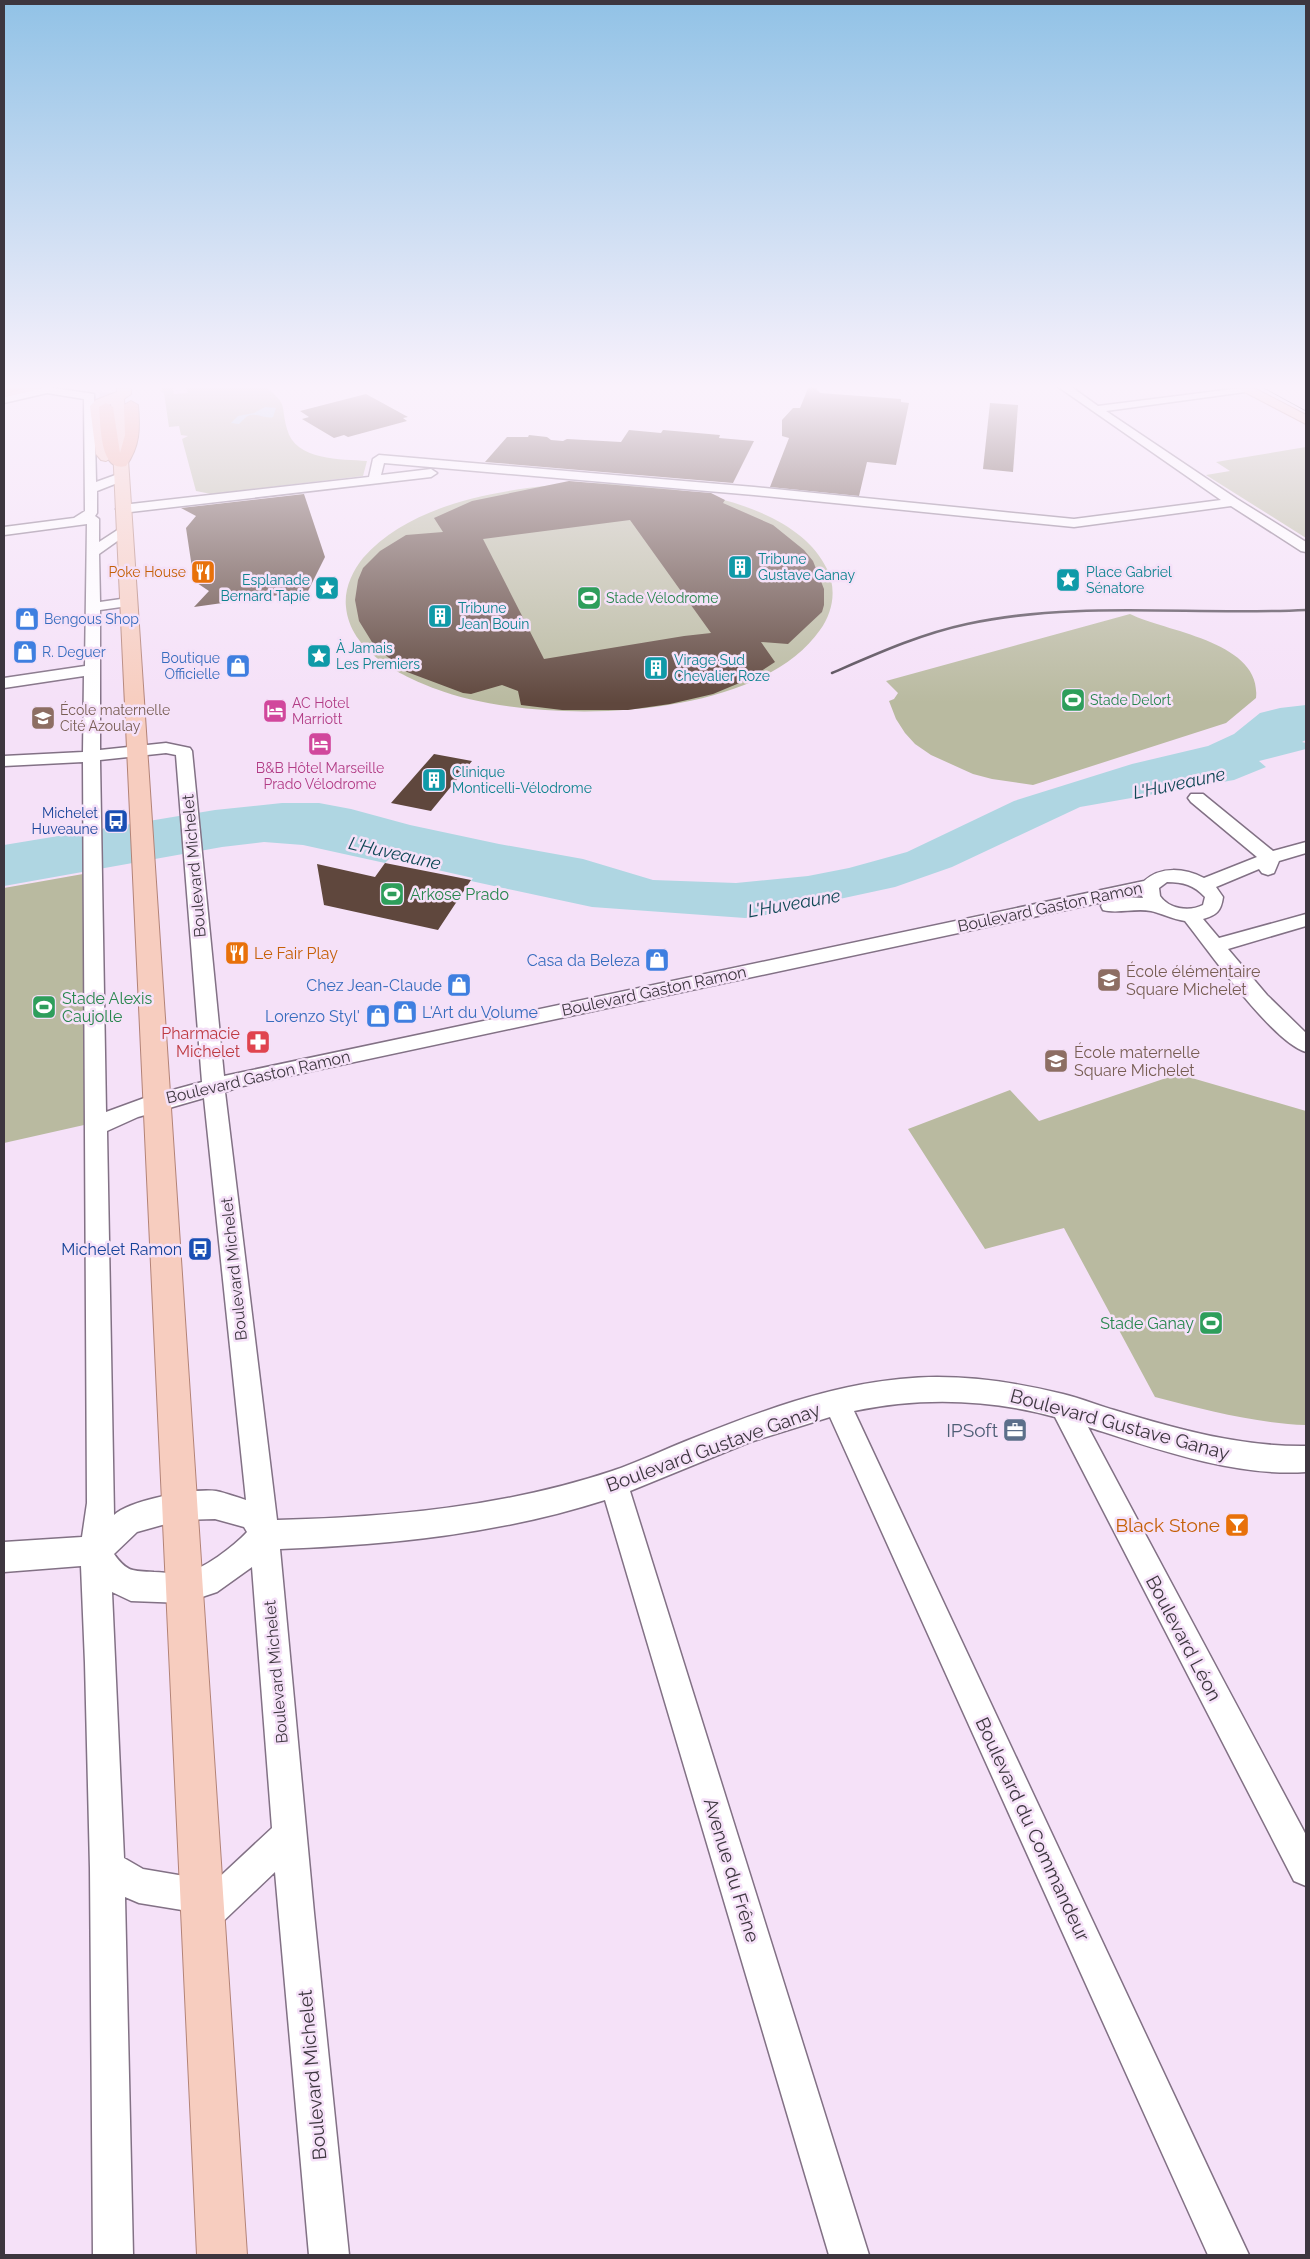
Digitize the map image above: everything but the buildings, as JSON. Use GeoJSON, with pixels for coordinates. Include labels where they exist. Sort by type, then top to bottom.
{"type":"FeatureCollection","features":[{"type":"Feature","properties":{"kind":"main road"},"geometry":{"type":"LineString","coordinates":[[118,491],[113,519],[128,602],[158,1101],[222,2255]]}},
{"type":"Feature","properties":{"kind":"street"},"geometry":{"type":"LineString","coordinates":[[77,522],[91,513],[91,491]]}},
{"type":"Feature","properties":{"kind":"street"},"geometry":{"type":"LineString","coordinates":[[4,531],[113,519],[145,513],[161,504],[268,491]]}},
{"type":"Feature","properties":{"kind":"street"},"geometry":{"type":"LineString","coordinates":[[758,491],[1074,523],[1233,502]]}},
{"type":"Feature","properties":{"kind":"street"},"geometry":{"type":"LineString","coordinates":[[1218,491],[1306,548]]}},
{"type":"Feature","properties":{"kind":"street"},"geometry":{"type":"LineString","coordinates":[[113,519],[94,552],[91,831],[101,1503],[95,1552],[101,1663],[107,1868],[113,2255]]}},
{"type":"Feature","properties":{"kind":"street"},"geometry":{"type":"LineString","coordinates":[[94,552],[113,519]]}},
{"type":"Feature","properties":{"kind":"street"},"geometry":{"type":"LineString","coordinates":[[93,607],[128,602]]}},
{"type":"Feature","properties":{"kind":"street"},"geometry":{"type":"LineString","coordinates":[[4,683],[92,670]]}},
{"type":"Feature","properties":{"kind":"street","name":"Boulevard Michelet"},"geometry":{"type":"LineString","coordinates":[[137,751],[166,748],[184,751],[188,814],[215,1094],[264,1535],[329,2255]]}},
{"type":"Feature","properties":{"kind":"street"},"geometry":{"type":"LineString","coordinates":[[4,761],[92,756],[137,751]]}},
{"type":"Feature","properties":{"kind":"street"},"geometry":{"type":"LineString","coordinates":[[1198,798],[1269,863]]}},
{"type":"Feature","properties":{"kind":"street"},"geometry":{"type":"LineString","coordinates":[[1203,885],[1269,863],[1306,847]]}},
{"type":"Feature","properties":{"kind":"street"},"geometry":{"type":"LineString","coordinates":[[1214,903],[1210,890],[1190,879],[1175,876],[1159,878],[1150,886],[1152,899],[1159,905],[1174,913],[1191,916],[1207,912],[1214,903],[1242,878],[1269,863],[1306,857]]}},
{"type":"Feature","properties":{"kind":"street","name":"Boulevard Gaston Ramon"},"geometry":{"type":"LineString","coordinates":[[215,1094],[241,1079],[1150,886]]}},
{"type":"Feature","properties":{"kind":"street","name":"Boulevard Gaston Ramon"},"geometry":{"type":"LineString","coordinates":[[158,1101],[215,1094],[1086,911],[1127,903],[1159,905]]}},
{"type":"Feature","properties":{"kind":"street"},"geometry":{"type":"LineString","coordinates":[[1191,916],[1259,999],[1295,1036],[1306,1044]]}},
{"type":"Feature","properties":{"kind":"street"},"geometry":{"type":"LineString","coordinates":[[1215,946],[1306,920]]}},
{"type":"Feature","properties":{"kind":"street"},"geometry":{"type":"LineString","coordinates":[[96,1127],[108,1120],[158,1101]]}},
{"type":"Feature","properties":{"kind":"street","name":"Boulevard Gustave Ganay"},"geometry":{"type":"LineString","coordinates":[[264,1535],[318,1533],[452,1522],[518,1511],[614,1484],[729,1436],[837,1403],[898,1392],[935,1389],[1012,1394],[1063,1406],[1134,1429],[1228,1453],[1254,1458],[1304,1463]]}},
{"type":"Feature","properties":{"kind":"street","name":"Boulevard du Commandeur"},"geometry":{"type":"LineString","coordinates":[[837,1403],[1229,2255]]}},
{"type":"Feature","properties":{"kind":"street","name":"Boulevard Léon"},"geometry":{"type":"LineString","coordinates":[[1063,1406],[1306,1869]]}},
{"type":"Feature","properties":{"kind":"street","name":"Avenue du Frêne"},"geometry":{"type":"LineString","coordinates":[[614,1484],[849,2255]]}},
{"type":"Feature","properties":{"kind":"street"},"geometry":{"type":"LineString","coordinates":[[4,1556],[77,1551],[95,1552],[129,1520],[180,1506],[215,1505],[253,1516],[264,1535],[249,1552],[206,1581],[184,1588],[131,1586],[113,1577],[95,1552]]}},
{"type":"Feature","properties":{"kind":"street"},"geometry":{"type":"LineString","coordinates":[[107,1868],[140,1886],[203,1906],[290,1834]]}},
{"type":"Feature","properties":{"kind":"shaded area"},"geometry":{"type":"Polygon","coordinates":[[[198,491],[233,491],[211,494],[198,491]]]}},
{"type":"Feature","properties":{"kind":"shaded area","name":"Stade Vélodrome"},"geometry":{"type":"Polygon","coordinates":[[[683,491],[722,499],[756,510],[785,525],[810,545],[827,569],[830,577],[833,592],[831,608],[820,630],[789,661],[746,684],[696,700],[640,709],[583,711],[528,709],[478,701],[436,689],[392,669],[366,649],[349,623],[346,594],[355,569],[363,558],[385,538],[410,522],[438,509],[499,492],[683,491]]]}},
{"type":"Feature","properties":{"kind":"shaded area"},"geometry":{"type":"Polygon","coordinates":[[[1232,491],[1306,491],[1306,538],[1232,491]]]}},
{"type":"Feature","properties":{"kind":"shaded area","name":"Stade Delort"},"geometry":{"type":"Polygon","coordinates":[[[1130,614],[1209,641],[1228,651],[1244,663],[1254,679],[1256,698],[1226,723],[1033,785],[973,774],[931,755],[915,744],[896,719],[889,701],[894,699],[898,693],[886,681],[1130,614]]]}},
{"type":"Feature","properties":{"kind":"shaded area","name":"Stade Alexis Caujolle"},"geometry":{"type":"Polygon","coordinates":[[[85,875],[84,1125],[4,1143],[4,888],[85,875]]]}},
{"type":"Feature","properties":{"kind":"shaded area","name":"Stade Ganay"},"geometry":{"type":"Polygon","coordinates":[[[1178,1074],[1306,1111],[1306,1425],[1249,1419],[1155,1397],[1064,1228],[985,1249],[908,1129],[1010,1090],[1039,1121],[1178,1074]]]}},
{"type":"Feature","properties":{"kind":"water","name":"L'Huveaune"},"geometry":{"type":"Polygon","coordinates":[[[1306,705],[1306,740],[1302,742],[1306,743],[1306,749],[1259,761],[1266,767],[1234,780],[1080,807],[952,867],[895,887],[756,917],[745,918],[592,907],[471,881],[473,878],[389,859],[385,863],[303,845],[264,842],[222,847],[4,886],[4,845],[215,810],[282,803],[319,803],[351,809],[410,825],[583,859],[653,880],[736,883],[808,876],[849,868],[907,852],[1014,801],[1132,764],[1208,746],[1234,734],[1260,713],[1306,705]]]}},
{"type":"Feature","properties":{"kind":"railway"},"geometry":{"type":"LineString","coordinates":[[832,673],[932,633],[967,624],[1009,617],[1093,611],[1306,610]]}},
{"type":"Feature","properties":{"kind":"place","name":"Tribune Gustave Ganay"},"geometry":{"type":"Point","coordinates":[740,567]}},
{"type":"Feature","properties":{"kind":"place","name":"Poke House"},"geometry":{"type":"Point","coordinates":[203,572]}},
{"type":"Feature","properties":{"kind":"place","name":"Place Gabriel Sénatore"},"geometry":{"type":"Point","coordinates":[1068,580]}},
{"type":"Feature","properties":{"kind":"place","name":"Esplanade Bernard Tapie"},"geometry":{"type":"Point","coordinates":[327,588]}},
{"type":"Feature","properties":{"kind":"place","name":"Stade Vélodrome"},"geometry":{"type":"Point","coordinates":[589,598]}},
{"type":"Feature","properties":{"kind":"place","name":"Tribune Jean Bouin"},"geometry":{"type":"Point","coordinates":[440,616]}},
{"type":"Feature","properties":{"kind":"place","name":"Bengous Shop"},"geometry":{"type":"Point","coordinates":[27,619]}},
{"type":"Feature","properties":{"kind":"place","name":"R. Deguer"},"geometry":{"type":"Point","coordinates":[25,652]}},
{"type":"Feature","properties":{"kind":"place","name":"À Jamais Les Premiers"},"geometry":{"type":"Point","coordinates":[319,656]}},
{"type":"Feature","properties":{"kind":"place","name":"Boutique Officielle"},"geometry":{"type":"Point","coordinates":[238,666]}},
{"type":"Feature","properties":{"kind":"place","name":"Virage Sud Chevalier Roze"},"geometry":{"type":"Point","coordinates":[656,668]}},
{"type":"Feature","properties":{"kind":"place","name":"Stade Delort"},"geometry":{"type":"Point","coordinates":[1073,700]}},
{"type":"Feature","properties":{"kind":"place","name":"AC Hotel Marriott"},"geometry":{"type":"Point","coordinates":[275,711]}},
{"type":"Feature","properties":{"kind":"place","name":"École maternelle Cité Azoulay"},"geometry":{"type":"Point","coordinates":[43,718]}},
{"type":"Feature","properties":{"kind":"place","name":"B&B Hôtel Marseille Prado Vélodrome"},"geometry":{"type":"Point","coordinates":[320,744]}},
{"type":"Feature","properties":{"kind":"place","name":"Clinique Monticelli-Vélodrome"},"geometry":{"type":"Point","coordinates":[434,780]}},
{"type":"Feature","properties":{"kind":"place","name":"Michelet Huveaune"},"geometry":{"type":"Point","coordinates":[116,821]}},
{"type":"Feature","properties":{"kind":"place","name":"Arkose Prado"},"geometry":{"type":"Point","coordinates":[392,894]}},
{"type":"Feature","properties":{"kind":"place","name":"Le Fair Play"},"geometry":{"type":"Point","coordinates":[237,953]}},
{"type":"Feature","properties":{"kind":"place","name":"Casa da Beleza"},"geometry":{"type":"Point","coordinates":[657,960]}},
{"type":"Feature","properties":{"kind":"place","name":"École élémentaire Square Michelet"},"geometry":{"type":"Point","coordinates":[1109,980]}},
{"type":"Feature","properties":{"kind":"place","name":"Chez Jean-Claude"},"geometry":{"type":"Point","coordinates":[459,985]}},
{"type":"Feature","properties":{"kind":"place","name":"Stade Alexis Caujolle"},"geometry":{"type":"Point","coordinates":[44,1007]}},
{"type":"Feature","properties":{"kind":"place","name":"L'Art du Volume"},"geometry":{"type":"Point","coordinates":[405,1012]}},
{"type":"Feature","properties":{"kind":"place","name":"Lorenzo Styl'"},"geometry":{"type":"Point","coordinates":[378,1016]}},
{"type":"Feature","properties":{"kind":"place","name":"Pharmacie Michelet"},"geometry":{"type":"Point","coordinates":[258,1042]}},
{"type":"Feature","properties":{"kind":"place","name":"École maternelle Square Michelet"},"geometry":{"type":"Point","coordinates":[1056,1061]}},
{"type":"Feature","properties":{"kind":"place","name":"Michelet Ramon"},"geometry":{"type":"Point","coordinates":[200,1249]}},
{"type":"Feature","properties":{"kind":"place","name":"Stade Ganay"},"geometry":{"type":"Point","coordinates":[1211,1323]}},
{"type":"Feature","properties":{"kind":"place","name":"IPSoft"},"geometry":{"type":"Point","coordinates":[1015,1430]}},
{"type":"Feature","properties":{"kind":"place","name":"Black Stone"},"geometry":{"type":"Point","coordinates":[1237,1525]}}]}
